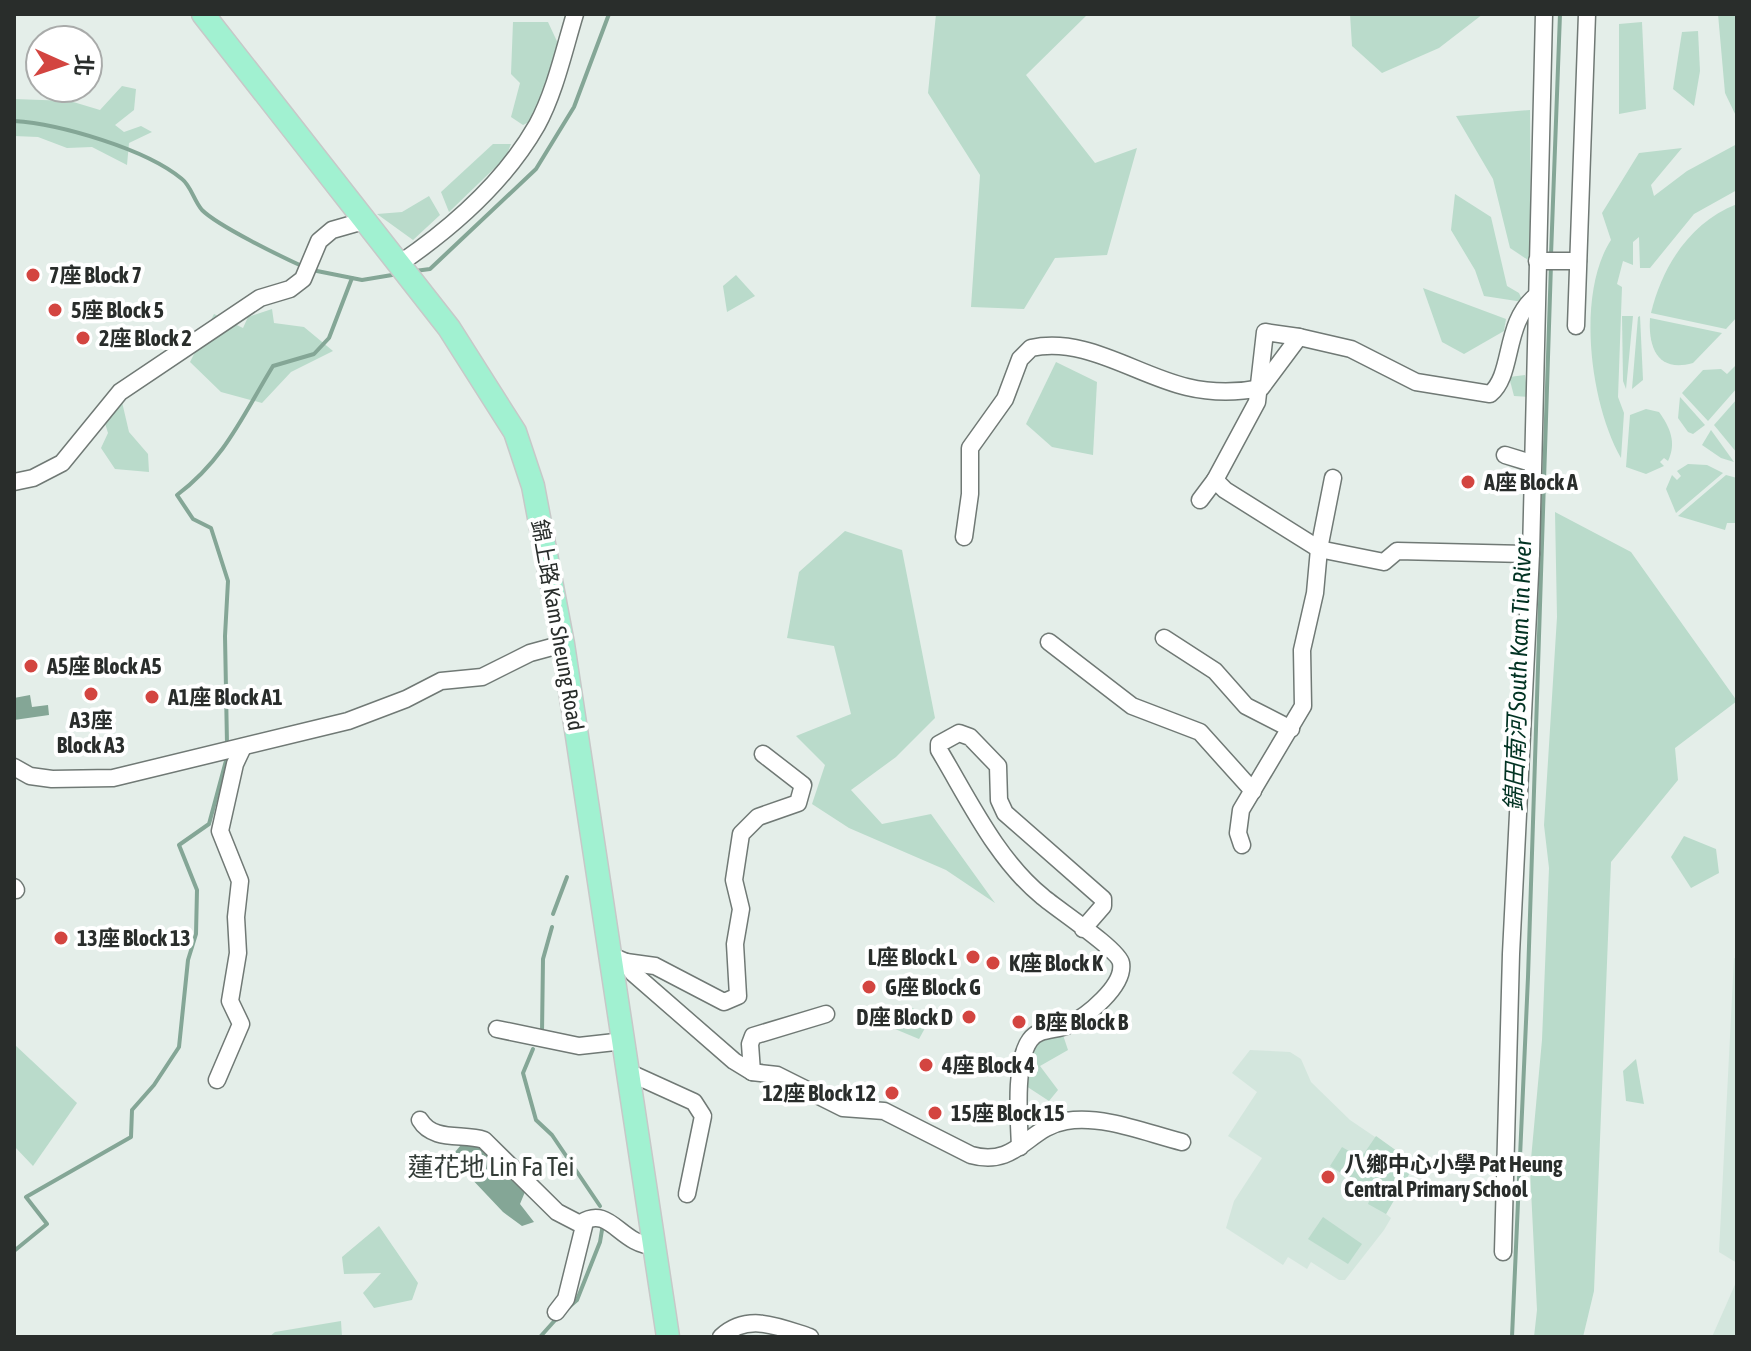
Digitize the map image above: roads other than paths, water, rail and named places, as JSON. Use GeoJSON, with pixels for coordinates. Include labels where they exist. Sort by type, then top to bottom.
{"type":"FeatureCollection","features":[{"type":"Feature","properties":{"kind":"main road","name":"錦上路 Kam Sheung Road"},"geometry":{"type":"LineString","coordinates":[[203,14],[429,302],[484,379],[515,432],[533,486],[619,959],[628,1072],[668,1337]]}},
{"type":"Feature","properties":{"kind":"street"},"geometry":{"type":"LineString","coordinates":[[400,265],[443,234],[515,159],[538,122],[575,14]]}},
{"type":"Feature","properties":{"kind":"street"},"geometry":{"type":"LineString","coordinates":[[1503,1252],[1513,916],[1531,554],[1544,14]]}},
{"type":"Feature","properties":{"kind":"street"},"geometry":{"type":"LineString","coordinates":[[1576,326],[1587,14]]}},
{"type":"Feature","properties":{"kind":"street"},"geometry":{"type":"LineString","coordinates":[[14,482],[33,478],[62,463],[120,392],[260,298],[290,289],[303,279],[319,241],[332,230],[367,220]]}},
{"type":"Feature","properties":{"kind":"street"},"geometry":{"type":"LineString","coordinates":[[1537,261],[1578,261]]}},
{"type":"Feature","properties":{"kind":"street"},"geometry":{"type":"LineString","coordinates":[[1261,388],[1265,332],[1351,349],[1416,382],[1490,394],[1500,383],[1518,318],[1536,296]]}},
{"type":"Feature","properties":{"kind":"street"},"geometry":{"type":"LineString","coordinates":[[1200,500],[1244,430],[1261,388],[1299,337]]}},
{"type":"Feature","properties":{"kind":"street"},"geometry":{"type":"LineString","coordinates":[[964,537],[970,494],[970,448],[1005,399],[1020,359],[1031,348],[1059,347],[1102,356],[1187,387],[1236,393],[1261,388]]}},
{"type":"Feature","properties":{"kind":"street"},"geometry":{"type":"LineString","coordinates":[[1505,455],[1531,463]]}},
{"type":"Feature","properties":{"kind":"street"},"geometry":{"type":"LineString","coordinates":[[1242,845],[1238,833],[1241,810],[1303,706],[1301,664],[1333,478]]}},
{"type":"Feature","properties":{"kind":"street"},"geometry":{"type":"LineString","coordinates":[[1215,480],[1319,549],[1384,562],[1397,551],[1531,554]]}},
{"type":"Feature","properties":{"kind":"street"},"geometry":{"type":"LineString","coordinates":[[1164,638],[1215,671],[1246,706],[1291,729]]}},
{"type":"Feature","properties":{"kind":"street"},"geometry":{"type":"LineString","coordinates":[[1049,642],[1132,706],[1200,732],[1253,791]]}},
{"type":"Feature","properties":{"kind":"street"},"geometry":{"type":"LineString","coordinates":[[14,767],[30,776],[52,779],[113,778],[348,721],[406,699],[441,681],[482,677],[530,653],[563,644]]}},
{"type":"Feature","properties":{"kind":"street"},"geometry":{"type":"LineString","coordinates":[[1020,1147],[1022,1061],[1027,1043],[1043,1031],[1067,1026],[1079,1019],[1112,988],[1121,974],[1121,962],[1116,953],[1083,929],[1009,864],[939,750],[939,744],[959,733],[970,737],[998,766],[1001,775],[999,800],[1005,813],[1103,899],[1103,906],[1083,929]]}},
{"type":"Feature","properties":{"kind":"street"},"geometry":{"type":"LineString","coordinates":[[217,1080],[241,1024],[230,1001],[238,953],[236,917],[240,881],[220,831],[235,764],[234,748]]}},
{"type":"Feature","properties":{"kind":"street"},"geometry":{"type":"LineString","coordinates":[[619,959],[655,966],[724,1002],[738,996],[735,944],[741,909],[734,880],[741,834],[758,817],[798,803],[803,791],[803,785],[796,776],[763,754]]}},
{"type":"Feature","properties":{"kind":"street"},"geometry":{"type":"LineString","coordinates":[[619,959],[734,1061],[752,1072],[777,1075],[843,1108],[884,1111],[986,1159],[1001,1157],[1051,1126],[1088,1120],[1182,1142]]}},
{"type":"Feature","properties":{"kind":"street"},"geometry":{"type":"LineString","coordinates":[[752,1072],[750,1044],[753,1036],[826,1014]]}},
{"type":"Feature","properties":{"kind":"street"},"geometry":{"type":"LineString","coordinates":[[497,1029],[579,1046],[624,1041]]}},
{"type":"Feature","properties":{"kind":"street"},"geometry":{"type":"LineString","coordinates":[[628,1072],[694,1102],[703,1116],[687,1194]]}},
{"type":"Feature","properties":{"kind":"street"},"geometry":{"type":"LineString","coordinates":[[420,1120],[428,1130],[445,1136],[470,1135],[484,1140],[557,1212],[581,1223],[584,1231],[566,1299],[556,1312]]}},
{"type":"Feature","properties":{"kind":"street"},"geometry":{"type":"LineString","coordinates":[[581,1223],[591,1216],[602,1217],[636,1244],[654,1246]]}},
{"type":"Feature","properties":{"kind":"street"},"geometry":{"type":"LineString","coordinates":[[721,1337],[735,1326],[751,1322],[810,1337]]}},
{"type":"Feature","properties":{"kind":"waterway"},"geometry":{"type":"LineString","coordinates":[[415,271],[430,269],[536,169],[574,107],[609,14]]}},
{"type":"Feature","properties":{"kind":"waterway","name":"錦田南河 South Kam Tin River"},"geometry":{"type":"LineString","coordinates":[[1551,255],[1560,14]]}},
{"type":"Feature","properties":{"kind":"waterway"},"geometry":{"type":"LineString","coordinates":[[14,121],[78,133],[147,158],[182,179],[210,217],[304,267]]}},
{"type":"Feature","properties":{"kind":"waterway","name":"錦田南河 South Kam Tin River"},"geometry":{"type":"LineString","coordinates":[[1512,1337],[1528,977],[1551,264]]}},
{"type":"Feature","properties":{"kind":"waterway"},"geometry":{"type":"LineString","coordinates":[[312,270],[362,280],[398,274]]}},
{"type":"Feature","properties":{"kind":"waterway"},"geometry":{"type":"LineString","coordinates":[[227,744],[225,636],[228,581],[211,528],[193,519],[177,495],[221,451],[273,366],[314,354],[329,338],[352,278]]}},
{"type":"Feature","properties":{"kind":"waterway"},"geometry":{"type":"LineString","coordinates":[[14,1251],[47,1224],[26,1197],[131,1137],[132,1110],[154,1085],[179,1047],[188,960],[196,934],[197,890],[179,845],[209,824],[227,757]]}},
{"type":"Feature","properties":{"kind":"waterway"},"geometry":{"type":"LineString","coordinates":[[553,914],[567,877]]}},
{"type":"Feature","properties":{"kind":"waterway"},"geometry":{"type":"LineString","coordinates":[[542,1033],[543,959],[552,927]]}},
{"type":"Feature","properties":{"kind":"waterway"},"geometry":{"type":"LineString","coordinates":[[533,1049],[523,1073],[536,1120],[552,1135],[600,1206]]}},
{"type":"Feature","properties":{"kind":"waterway"},"geometry":{"type":"LineString","coordinates":[[569,1307],[577,1300],[600,1242],[603,1224]]}},
{"type":"Feature","properties":{"kind":"waterway"},"geometry":{"type":"LineString","coordinates":[[14,1314],[14,1320]]}},
{"type":"Feature","properties":{"kind":"waterway"},"geometry":{"type":"LineString","coordinates":[[540,1337],[557,1318]]}},
{"type":"Feature","properties":{"kind":"place","name":"7座 Block 7"},"geometry":{"type":"Point","coordinates":[33,275]}},
{"type":"Feature","properties":{"kind":"place","name":"5座 Block 5"},"geometry":{"type":"Point","coordinates":[55,310]}},
{"type":"Feature","properties":{"kind":"place","name":"2座 Block 2"},"geometry":{"type":"Point","coordinates":[83,338]}},
{"type":"Feature","properties":{"kind":"place","name":"A座 Block A"},"geometry":{"type":"Point","coordinates":[1468,482]}},
{"type":"Feature","properties":{"kind":"place","name":"A5座 Block A5"},"geometry":{"type":"Point","coordinates":[31,666]}},
{"type":"Feature","properties":{"kind":"place","name":"A3座 Block A3"},"geometry":{"type":"Point","coordinates":[91,694]}},
{"type":"Feature","properties":{"kind":"place","name":"A1座 Block A1"},"geometry":{"type":"Point","coordinates":[152,697]}},
{"type":"Feature","properties":{"kind":"place","name":"13座 Block 13"},"geometry":{"type":"Point","coordinates":[61,938]}},
{"type":"Feature","properties":{"kind":"place","name":"L座 Block L"},"geometry":{"type":"Point","coordinates":[973,957]}},
{"type":"Feature","properties":{"kind":"place","name":"K座 Block K"},"geometry":{"type":"Point","coordinates":[993,963]}},
{"type":"Feature","properties":{"kind":"place","name":"G座 Block G"},"geometry":{"type":"Point","coordinates":[869,987]}},
{"type":"Feature","properties":{"kind":"place","name":"D座 Block D"},"geometry":{"type":"Point","coordinates":[969,1017]}},
{"type":"Feature","properties":{"kind":"place","name":"B座 Block B"},"geometry":{"type":"Point","coordinates":[1019,1022]}},
{"type":"Feature","properties":{"kind":"place","name":"4座 Block 4"},"geometry":{"type":"Point","coordinates":[926,1065]}},
{"type":"Feature","properties":{"kind":"place","name":"12座 Block 12"},"geometry":{"type":"Point","coordinates":[892,1093]}},
{"type":"Feature","properties":{"kind":"place","name":"15座 Block 15"},"geometry":{"type":"Point","coordinates":[935,1113]}},
{"type":"Feature","properties":{"kind":"place","name":"八鄉中心小學 Pat Heung Central Primary School"},"geometry":{"type":"Point","coordinates":[1328,1177]}},
{"type":"Feature","properties":{"kind":"district","name":"蓮花地 Lin Fa Tei"},"geometry":{"type":"Point","coordinates":[491,1167]}}]}
